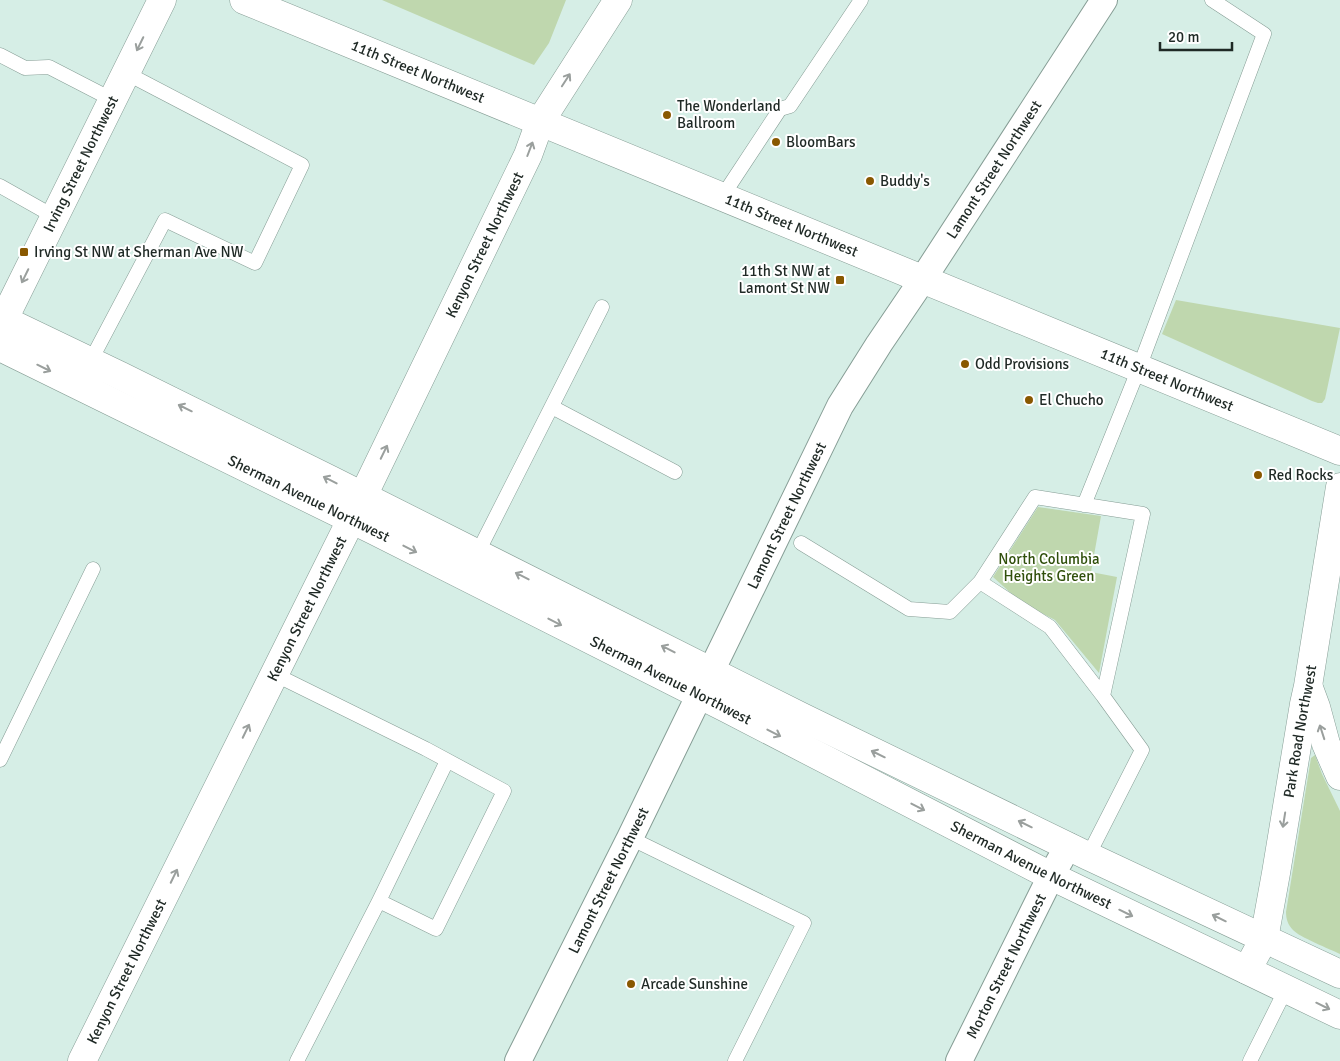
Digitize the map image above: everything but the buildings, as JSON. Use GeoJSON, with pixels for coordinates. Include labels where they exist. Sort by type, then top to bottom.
{"type":"FeatureCollection","features":[{"type":"Feature","properties":{"kind":"main road","name":"Irving Street Northwest"},"geometry":{"type":"LineString","coordinates":[[1,322],[162,0]]}},
{"type":"Feature","properties":{"kind":"main road","name":"11th Street Northwest"},"geometry":{"type":"LineString","coordinates":[[244,0],[1340,451]]}},
{"type":"Feature","properties":{"kind":"main road","name":"Kenyon Street Northwest"},"geometry":{"type":"LineString","coordinates":[[82,1061],[357,508],[528,155],[540,122],[618,0]]}},
{"type":"Feature","properties":{"kind":"main road","name":"Sherman Avenue Northwest"},"geometry":{"type":"LineString","coordinates":[[1,322],[121,376],[699,696],[726,708],[1051,876],[1340,1015]]}},
{"type":"Feature","properties":{"kind":"main road","name":"Sherman Avenue Northwest"},"geometry":{"type":"LineString","coordinates":[[0,347],[357,508],[478,554],[802,717],[1078,851],[1340,974]]}},
{"type":"Feature","properties":{"kind":"main road","name":"Park Road Northwest"},"geometry":{"type":"LineString","coordinates":[[1247,970],[1264,939],[1340,487]]}},
{"type":"Feature","properties":{"kind":"main road"},"geometry":{"type":"LineString","coordinates":[[1308,686],[1326,744],[1340,776]]}},
{"type":"Feature","properties":{"kind":"street","name":"Lamont Street Northwest"},"geometry":{"type":"LineString","coordinates":[[518,1061],[630,838],[840,406],[1104,0]]}},
{"type":"Feature","properties":{"kind":"street","name":"Morton Street Northwest"},"geometry":{"type":"LineString","coordinates":[[959,1061],[1051,876],[1078,851]]}},
{"type":"Feature","properties":{"kind":"lane"},"geometry":{"type":"LineString","coordinates":[[722,197],[780,109],[790,106],[861,0]]}},
{"type":"Feature","properties":{"kind":"lane"},"geometry":{"type":"LineString","coordinates":[[1084,505],[1139,368],[1264,34],[1212,0]]}},
{"type":"Feature","properties":{"kind":"lane"},"geometry":{"type":"LineString","coordinates":[[0,55],[25,68],[49,67],[112,100]]}},
{"type":"Feature","properties":{"kind":"lane"},"geometry":{"type":"LineString","coordinates":[[90,362],[165,220],[255,263],[302,165],[126,73]]}},
{"type":"Feature","properties":{"kind":"lane"},"geometry":{"type":"LineString","coordinates":[[0,186],[55,217]]}},
{"type":"Feature","properties":{"kind":"lane"},"geometry":{"type":"LineString","coordinates":[[478,554],[602,307]]}},
{"type":"Feature","properties":{"kind":"lane"},"geometry":{"type":"LineString","coordinates":[[552,407],[675,472]]}},
{"type":"Feature","properties":{"kind":"lane"},"geometry":{"type":"LineString","coordinates":[[801,543],[909,610],[950,612],[980,582],[1035,497],[1143,514],[1103,696]]}},
{"type":"Feature","properties":{"kind":"lane"},"geometry":{"type":"LineString","coordinates":[[0,760],[93,569]]}},
{"type":"Feature","properties":{"kind":"lane"},"geometry":{"type":"LineString","coordinates":[[980,582],[1050,627],[1142,750],[1078,851]]}},
{"type":"Feature","properties":{"kind":"lane"},"geometry":{"type":"LineString","coordinates":[[274,674],[426,749],[504,792],[436,929],[379,901]]}},
{"type":"Feature","properties":{"kind":"lane"},"geometry":{"type":"LineString","coordinates":[[297,1061],[379,901],[447,762]]}},
{"type":"Feature","properties":{"kind":"lane"},"geometry":{"type":"LineString","coordinates":[[630,838],[804,923],[735,1061]]}},
{"type":"Feature","properties":{"kind":"lane"},"geometry":{"type":"LineString","coordinates":[[1250,1061],[1286,989]]}},
{"type":"Feature","properties":{"kind":"green space"},"geometry":{"type":"Polygon","coordinates":[[[382,0],[566,0],[549,43],[534,65],[382,0]]]}},
{"type":"Feature","properties":{"kind":"green space"},"geometry":{"type":"Polygon","coordinates":[[[1176,300],[1340,328],[1325,399],[1322,403],[1312,401],[1162,334],[1176,300]]]}},
{"type":"Feature","properties":{"kind":"green space","name":"North Columbia Heights Green"},"geometry":{"type":"Polygon","coordinates":[[[1038,507],[1101,516],[1091,572],[1117,577],[1099,673],[1055,620],[1022,603],[993,577],[1038,507]]]}},
{"type":"Feature","properties":{"kind":"green space"},"geometry":{"type":"Polygon","coordinates":[[[1315,755],[1340,811],[1340,954],[1296,933],[1286,917],[1311,758],[1315,755]]]}},
{"type":"Feature","properties":{"kind":"place","name":"The Wonderland Ballroom"},"geometry":{"type":"Point","coordinates":[667,115]}},
{"type":"Feature","properties":{"kind":"place","name":"BloomBars"},"geometry":{"type":"Point","coordinates":[776,142]}},
{"type":"Feature","properties":{"kind":"place","name":"Buddy's"},"geometry":{"type":"Point","coordinates":[870,181]}},
{"type":"Feature","properties":{"kind":"place","name":"Irving St NW at Sherman Ave NW"},"geometry":{"type":"Point","coordinates":[24,252]}},
{"type":"Feature","properties":{"kind":"place","name":"11th St NW at Lamont St NW"},"geometry":{"type":"Point","coordinates":[840,280]}},
{"type":"Feature","properties":{"kind":"place","name":"Odd Provisions"},"geometry":{"type":"Point","coordinates":[965,364]}},
{"type":"Feature","properties":{"kind":"place","name":"El Chucho"},"geometry":{"type":"Point","coordinates":[1029,400]}},
{"type":"Feature","properties":{"kind":"place","name":"Red Rocks"},"geometry":{"type":"Point","coordinates":[1258,475]}},
{"type":"Feature","properties":{"kind":"place","name":"Arcade Sunshine"},"geometry":{"type":"Point","coordinates":[631,984]}}]}
